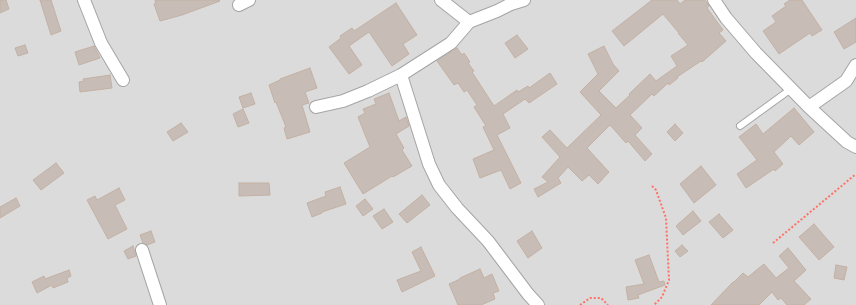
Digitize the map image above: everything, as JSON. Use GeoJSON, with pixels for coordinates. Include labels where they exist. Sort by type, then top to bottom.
{"type":"FeatureCollection","features":[{"type":"Feature","properties":{"kind":"street"},"geometry":{"type":"LineString","coordinates":[[84,0],[100,43],[123,80]]}},
{"type":"Feature","properties":{"kind":"street"},"geometry":{"type":"LineString","coordinates":[[441,0],[469,22]]}},
{"type":"Feature","properties":{"kind":"street"},"geometry":{"type":"LineString","coordinates":[[316,107],[344,101],[401,75],[451,43],[469,22],[510,4],[524,0]]}},
{"type":"Feature","properties":{"kind":"street"},"geometry":{"type":"LineString","coordinates":[[714,0],[726,18],[756,53],[809,107],[847,142],[856,147]]}},
{"type":"Feature","properties":{"kind":"street"},"geometry":{"type":"LineString","coordinates":[[809,107],[846,81],[856,65]]}},
{"type":"Feature","properties":{"kind":"street"},"geometry":{"type":"LineString","coordinates":[[401,75],[429,164],[439,185],[488,241],[538,305]]}},
{"type":"Feature","properties":{"kind":"street"},"geometry":{"type":"LineString","coordinates":[[142,250],[160,305]]}},
{"type":"Feature","properties":{"kind":"lane"},"geometry":{"type":"LineString","coordinates":[[740,126],[791,89]]}},
{"type":"Feature","properties":{"kind":"path"},"geometry":{"type":"LineString","coordinates":[[773,243],[856,174]]}},
{"type":"Feature","properties":{"kind":"path"},"geometry":{"type":"LineString","coordinates":[[652,186],[656,190],[666,218],[669,280],[662,297],[654,305]]}},
{"type":"Feature","properties":{"kind":"path"},"geometry":{"type":"LineString","coordinates":[[580,305],[590,298],[600,298],[608,305]]}},
{"type":"Feature","properties":{"kind":"shaded area"},"geometry":{"type":"Polygon","coordinates":[[[0,0],[856,0],[856,305],[0,305],[0,0]]]}},
{"type":"Feature","properties":{"kind":"building"},"geometry":{"type":"Polygon","coordinates":[[[0,0],[6,0],[9,9],[0,13],[0,0]]]}},
{"type":"Feature","properties":{"kind":"building"},"geometry":{"type":"Polygon","coordinates":[[[40,0],[51,0],[61,31],[51,35],[40,0]]]}},
{"type":"Feature","properties":{"kind":"building"},"geometry":{"type":"Polygon","coordinates":[[[155,0],[220,1],[182,15],[160,21],[154,4],[156,3],[155,0]]]}},
{"type":"Feature","properties":{"kind":"building"},"geometry":{"type":"Polygon","coordinates":[[[652,0],[677,0],[680,4],[685,0],[705,0],[709,6],[707,8],[723,30],[719,33],[726,41],[702,62],[701,61],[677,77],[678,78],[669,85],[668,83],[654,96],[652,94],[630,115],[642,128],[635,135],[652,154],[645,161],[628,141],[626,143],[610,125],[587,148],[609,172],[598,184],[589,175],[582,181],[568,167],[558,178],[561,183],[538,197],[534,189],[548,182],[542,177],[560,157],[542,137],[550,130],[567,148],[601,115],[580,92],[598,74],[588,54],[604,46],[613,64],[619,71],[599,91],[616,108],[650,74],[656,81],[677,66],[671,56],[688,45],[663,14],[624,46],[612,31],[652,0]]]}},
{"type":"Feature","properties":{"kind":"building"},"geometry":{"type":"Polygon","coordinates":[[[790,0],[802,0],[822,30],[812,36],[810,33],[779,54],[763,31],[776,22],[772,16],[786,6],[784,4],[790,0]]]}},
{"type":"Feature","properties":{"kind":"building"},"geometry":{"type":"Polygon","coordinates":[[[396,3],[417,35],[403,44],[409,54],[392,66],[369,32],[349,46],[362,65],[349,74],[329,47],[341,38],[340,36],[352,28],[354,31],[396,3]]]}},
{"type":"Feature","properties":{"kind":"building"},"geometry":{"type":"Polygon","coordinates":[[[856,18],[856,42],[844,49],[834,32],[856,18]]]}},
{"type":"Feature","properties":{"kind":"building"},"geometry":{"type":"Polygon","coordinates":[[[517,35],[528,49],[515,58],[505,43],[517,35]]]}},
{"type":"Feature","properties":{"kind":"building"},"geometry":{"type":"Polygon","coordinates":[[[25,45],[28,53],[18,56],[15,48],[25,45]]]}},
{"type":"Feature","properties":{"kind":"building"},"geometry":{"type":"Polygon","coordinates":[[[94,46],[100,58],[79,65],[75,52],[94,46]]]}},
{"type":"Feature","properties":{"kind":"building"},"geometry":{"type":"Polygon","coordinates":[[[457,48],[462,55],[464,53],[470,62],[468,63],[474,71],[472,72],[494,106],[517,90],[518,92],[528,86],[529,88],[550,73],[557,84],[529,103],[525,99],[503,114],[510,128],[497,135],[521,183],[510,189],[501,170],[480,178],[473,159],[494,150],[483,127],[486,126],[474,107],[477,105],[467,90],[464,92],[458,83],[454,85],[437,61],[457,48]]]}},
{"type":"Feature","properties":{"kind":"building"},"geometry":{"type":"Polygon","coordinates":[[[310,68],[317,88],[305,92],[309,103],[302,105],[310,132],[287,139],[284,128],[286,127],[269,85],[280,79],[310,68]]]}},
{"type":"Feature","properties":{"kind":"building"},"geometry":{"type":"Polygon","coordinates":[[[110,75],[112,88],[80,92],[79,82],[84,81],[83,79],[110,75]]]}},
{"type":"Feature","properties":{"kind":"building"},"geometry":{"type":"Polygon","coordinates":[[[251,93],[255,104],[243,108],[239,97],[251,93]]]}},
{"type":"Feature","properties":{"kind":"building"},"geometry":{"type":"Polygon","coordinates":[[[389,93],[399,121],[406,117],[409,126],[396,134],[404,148],[402,150],[412,166],[393,177],[392,176],[363,194],[344,163],[370,147],[358,117],[365,113],[363,109],[376,104],[374,99],[389,93]]]}},
{"type":"Feature","properties":{"kind":"building"},"geometry":{"type":"Polygon","coordinates":[[[794,108],[814,132],[799,145],[791,136],[774,152],[783,164],[775,171],[774,169],[746,188],[737,174],[757,160],[739,137],[756,124],[763,134],[794,108]]]}},
{"type":"Feature","properties":{"kind":"building"},"geometry":{"type":"Polygon","coordinates":[[[243,109],[249,123],[238,127],[233,114],[243,109]]]}},
{"type":"Feature","properties":{"kind":"building"},"geometry":{"type":"Polygon","coordinates":[[[181,123],[188,132],[173,141],[167,132],[181,123]]]}},
{"type":"Feature","properties":{"kind":"building"},"geometry":{"type":"Polygon","coordinates":[[[675,124],[683,133],[675,141],[667,132],[675,124]]]}},
{"type":"Feature","properties":{"kind":"building"},"geometry":{"type":"Polygon","coordinates":[[[56,163],[64,173],[41,190],[33,180],[56,163]]]}},
{"type":"Feature","properties":{"kind":"building"},"geometry":{"type":"Polygon","coordinates":[[[701,166],[716,185],[694,203],[680,184],[701,166]]]}},
{"type":"Feature","properties":{"kind":"building"},"geometry":{"type":"Polygon","coordinates":[[[239,183],[269,183],[270,195],[239,196],[239,183]]]}},
{"type":"Feature","properties":{"kind":"building"},"geometry":{"type":"Polygon","coordinates":[[[340,187],[346,204],[312,217],[307,203],[326,196],[325,192],[340,187]]]}},
{"type":"Feature","properties":{"kind":"building"},"geometry":{"type":"Polygon","coordinates":[[[119,188],[125,200],[115,205],[127,229],[108,239],[87,200],[95,196],[97,200],[119,188]]]}},
{"type":"Feature","properties":{"kind":"building"},"geometry":{"type":"Polygon","coordinates":[[[422,195],[430,205],[407,223],[399,214],[422,195]]]}},
{"type":"Feature","properties":{"kind":"building"},"geometry":{"type":"Polygon","coordinates":[[[16,198],[20,206],[0,218],[0,207],[16,198]]]}},
{"type":"Feature","properties":{"kind":"building"},"geometry":{"type":"Polygon","coordinates":[[[365,199],[373,209],[363,216],[356,206],[365,199]]]}},
{"type":"Feature","properties":{"kind":"building"},"geometry":{"type":"Polygon","coordinates":[[[384,209],[393,222],[382,229],[373,216],[384,209]]]}},
{"type":"Feature","properties":{"kind":"building"},"geometry":{"type":"Polygon","coordinates":[[[693,211],[701,221],[683,235],[676,226],[693,211]]]}},
{"type":"Feature","properties":{"kind":"building"},"geometry":{"type":"Polygon","coordinates":[[[719,214],[733,230],[723,238],[709,222],[719,214]]]}},
{"type":"Feature","properties":{"kind":"building"},"geometry":{"type":"Polygon","coordinates":[[[814,224],[834,247],[819,260],[799,237],[814,224]]]}},
{"type":"Feature","properties":{"kind":"building"},"geometry":{"type":"Polygon","coordinates":[[[151,231],[155,242],[147,245],[143,243],[140,235],[151,231]]]}},
{"type":"Feature","properties":{"kind":"building"},"geometry":{"type":"Polygon","coordinates":[[[532,231],[542,248],[528,258],[517,241],[532,231]]]}},
{"type":"Feature","properties":{"kind":"building"},"geometry":{"type":"Polygon","coordinates":[[[682,245],[688,251],[680,257],[675,251],[682,245]]]}},
{"type":"Feature","properties":{"kind":"building"},"geometry":{"type":"Polygon","coordinates":[[[133,246],[136,256],[128,259],[124,251],[133,246]]]}},
{"type":"Feature","properties":{"kind":"building"},"geometry":{"type":"Polygon","coordinates":[[[421,247],[435,276],[402,292],[397,280],[421,271],[412,252],[421,247]]]}},
{"type":"Feature","properties":{"kind":"building"},"geometry":{"type":"Polygon","coordinates":[[[788,248],[806,270],[794,281],[811,299],[804,305],[787,305],[781,298],[778,300],[772,292],[759,305],[711,305],[743,273],[748,277],[764,264],[776,278],[789,268],[779,256],[788,248]]]}},
{"type":"Feature","properties":{"kind":"building"},"geometry":{"type":"Polygon","coordinates":[[[649,255],[659,282],[664,281],[665,285],[638,295],[639,298],[628,300],[626,287],[644,284],[635,260],[649,255]]]}},
{"type":"Feature","properties":{"kind":"building"},"geometry":{"type":"Polygon","coordinates":[[[836,265],[847,267],[844,280],[834,278],[836,265]]]}},
{"type":"Feature","properties":{"kind":"building"},"geometry":{"type":"Polygon","coordinates":[[[480,269],[484,278],[492,274],[499,291],[493,293],[495,299],[481,305],[458,305],[449,284],[480,269]]]}},
{"type":"Feature","properties":{"kind":"building"},"geometry":{"type":"Polygon","coordinates":[[[69,270],[71,276],[67,278],[68,282],[53,288],[52,285],[37,293],[32,282],[44,276],[45,279],[69,270]]]}}]}
